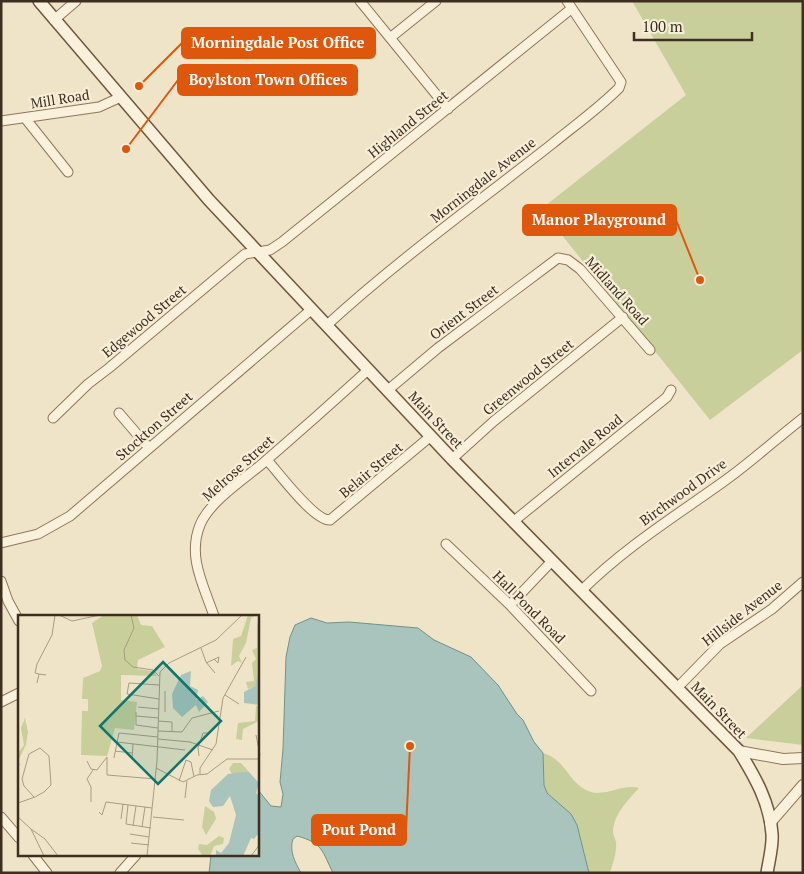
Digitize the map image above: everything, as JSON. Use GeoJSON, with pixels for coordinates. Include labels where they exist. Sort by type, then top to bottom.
{"type":"FeatureCollection","features":[{"type":"Feature","properties":{"kind":"main road","name":"Main Street"},"geometry":{"type":"LineString","coordinates":[[39,1],[209,200],[257,252],[452,459],[739,751],[758,785],[770,823],[772,836],[767,873]]}},
{"type":"Feature","properties":{"kind":"street"},"geometry":{"type":"LineString","coordinates":[[54,20],[76,1]]}},
{"type":"Feature","properties":{"kind":"street"},"geometry":{"type":"LineString","coordinates":[[360,1],[448,109]]}},
{"type":"Feature","properties":{"kind":"street"},"geometry":{"type":"LineString","coordinates":[[390,38],[436,1]]}},
{"type":"Feature","properties":{"kind":"street","name":"Morningdale Avenue"},"geometry":{"type":"LineString","coordinates":[[327,325],[357,297],[450,222],[524,166],[619,88],[621,82],[569,5]]}},
{"type":"Feature","properties":{"kind":"street","name":"Highland Street"},"geometry":{"type":"LineString","coordinates":[[257,252],[270,250],[282,242],[448,109],[569,5]]}},
{"type":"Feature","properties":{"kind":"street","name":"Mill Road"},"geometry":{"type":"LineString","coordinates":[[1,121],[99,107],[121,97]]}},
{"type":"Feature","properties":{"kind":"street"},"geometry":{"type":"LineString","coordinates":[[25,118],[68,172]]}},
{"type":"Feature","properties":{"kind":"street","name":"Edgewood Street"},"geometry":{"type":"LineString","coordinates":[[54,418],[88,384],[233,264],[246,254],[257,252]]}},
{"type":"Feature","properties":{"kind":"street","name":"Midland Road"},"geometry":{"type":"LineString","coordinates":[[558,258],[568,260],[580,269],[650,350]]}},
{"type":"Feature","properties":{"kind":"street","name":"Orient Street"},"geometry":{"type":"LineString","coordinates":[[388,390],[438,348],[558,258]]}},
{"type":"Feature","properties":{"kind":"street","name":"Stockton Street"},"geometry":{"type":"LineString","coordinates":[[1,543],[38,534],[70,516],[235,377],[312,309]]}},
{"type":"Feature","properties":{"kind":"street","name":"Greenwood Street"},"geometry":{"type":"LineString","coordinates":[[452,459],[494,421],[623,317]]}},
{"type":"Feature","properties":{"kind":"street","name":"Melrose Street"},"geometry":{"type":"LineString","coordinates":[[214,615],[198,572],[196,560],[200,524],[218,502],[368,370]]}},
{"type":"Feature","properties":{"kind":"street","name":"Intervale Road"},"geometry":{"type":"LineString","coordinates":[[514,522],[667,397],[671,390]]}},
{"type":"Feature","properties":{"kind":"street"},"geometry":{"type":"LineString","coordinates":[[119,413],[149,448]]}},
{"type":"Feature","properties":{"kind":"street","name":"Birchwood Drive"},"geometry":{"type":"LineString","coordinates":[[581,591],[621,555],[659,525],[724,482],[803,418]]}},
{"type":"Feature","properties":{"kind":"street","name":"Belair Street"},"geometry":{"type":"LineString","coordinates":[[267,460],[313,511],[326,520],[339,515],[431,436]]}},
{"type":"Feature","properties":{"kind":"street","name":"Hall Pond Road"},"geometry":{"type":"LineString","coordinates":[[446,544],[510,605],[591,691]]}},
{"type":"Feature","properties":{"kind":"street"},"geometry":{"type":"LineString","coordinates":[[510,605],[552,561]]}},
{"type":"Feature","properties":{"kind":"street"},"geometry":{"type":"LineString","coordinates":[[1,581],[8,601],[18,619]]}},
{"type":"Feature","properties":{"kind":"street","name":"Hillside Avenue"},"geometry":{"type":"LineString","coordinates":[[677,688],[720,644],[772,609],[803,582]]}},
{"type":"Feature","properties":{"kind":"street"},"geometry":{"type":"LineString","coordinates":[[1,702],[18,694]]}},
{"type":"Feature","properties":{"kind":"street"},"geometry":{"type":"LineString","coordinates":[[739,751],[769,757],[803,758]]}},
{"type":"Feature","properties":{"kind":"street"},"geometry":{"type":"LineString","coordinates":[[770,823],[803,785]]}},
{"type":"Feature","properties":{"kind":"street"},"geometry":{"type":"LineString","coordinates":[[1,817],[18,837]]}},
{"type":"Feature","properties":{"kind":"street"},"geometry":{"type":"LineString","coordinates":[[34,856],[47,873]]}},
{"type":"Feature","properties":{"kind":"street"},"geometry":{"type":"LineString","coordinates":[[120,873],[135,856]]}},
{"type":"Feature","properties":{"kind":"green space"},"geometry":{"type":"Polygon","coordinates":[[[632,1],[803,1],[803,350],[710,420],[541,209],[686,95],[632,1]]]}},
{"type":"Feature","properties":{"kind":"green space"},"geometry":{"type":"Polygon","coordinates":[[[803,685],[803,745],[746,738],[803,685]]]}},
{"type":"Feature","properties":{"kind":"green space"},"geometry":{"type":"Polygon","coordinates":[[[543,753],[557,760],[574,781],[586,790],[599,793],[626,787],[639,788],[630,797],[616,819],[613,831],[616,850],[610,873],[589,873],[577,825],[571,814],[547,793],[544,785],[543,753]]]}},
{"type":"Feature","properties":{"kind":"water"},"geometry":{"type":"Polygon","coordinates":[[[311,618],[327,623],[349,622],[418,628],[434,640],[471,657],[498,685],[523,720],[534,742],[543,753],[544,785],[547,793],[571,814],[577,825],[589,873],[333,873],[321,849],[312,842],[297,836],[293,839],[292,852],[301,873],[209,873],[211,856],[259,856],[259,791],[271,806],[281,807],[283,794],[280,782],[286,657],[290,637],[295,625],[311,618]]]}},
{"type":"Feature","properties":{"kind":"place","name":"Morningdale Post Office"},"geometry":{"type":"Point","coordinates":[139,86]}},
{"type":"Feature","properties":{"kind":"place","name":"Boylston Town Offices"},"geometry":{"type":"Point","coordinates":[126,149]}},
{"type":"Feature","properties":{"kind":"place","name":"Manor Playground"},"geometry":{"type":"Point","coordinates":[700,280]}},
{"type":"Feature","properties":{"kind":"place","name":"Pout Pond"},"geometry":{"type":"Point","coordinates":[410,746]}}]}
